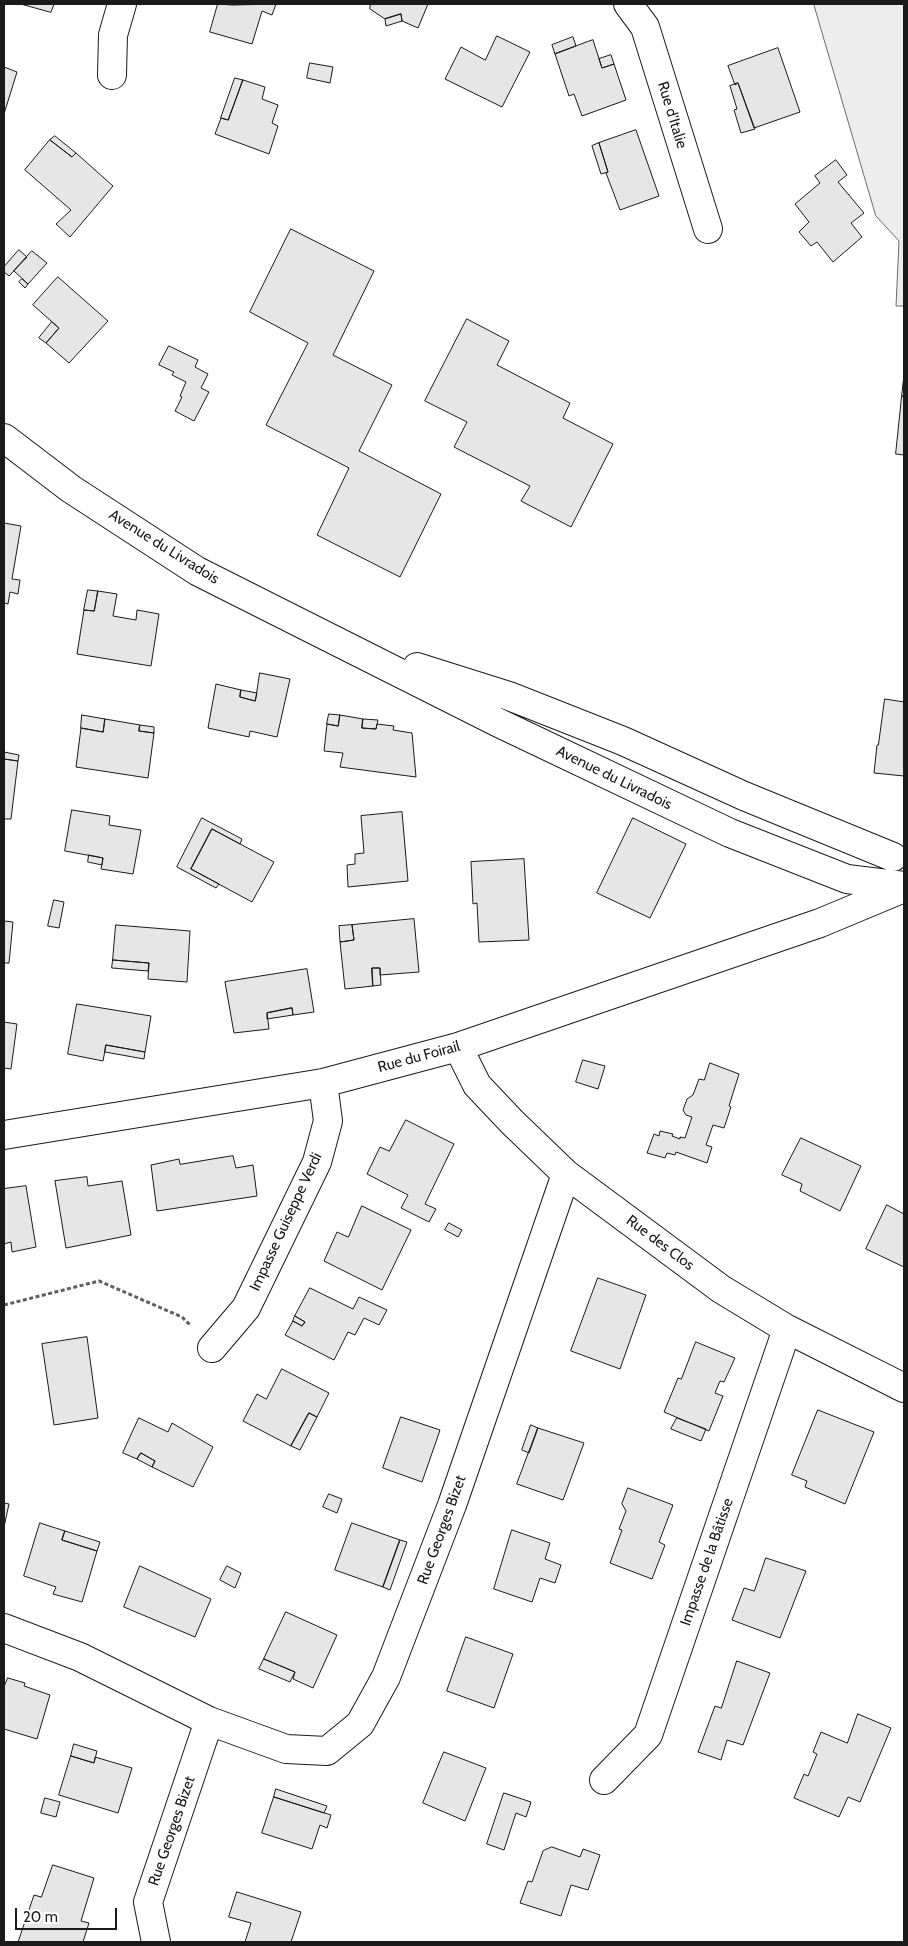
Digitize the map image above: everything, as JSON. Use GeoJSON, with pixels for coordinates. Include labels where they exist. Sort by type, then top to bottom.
{"type":"FeatureCollection","features":[{"type":"Feature","properties":{"kind":"street"},"geometry":{"type":"LineString","coordinates":[[112,75],[113,35],[122,4]]}},
{"type":"Feature","properties":{"kind":"street","name":"Rue d'Italie"},"geometry":{"type":"LineString","coordinates":[[628,4],[645,27],[708,229]]}},
{"type":"Feature","properties":{"kind":"street","name":"Avenue du Livradois"},"geometry":{"type":"LineString","coordinates":[[4,438],[71,489],[197,571],[500,723],[730,833],[848,879],[904,887]]}},
{"type":"Feature","properties":{"kind":"street","name":"Avenue du Livradois"},"geometry":{"type":"LineString","coordinates":[[334,640],[509,696],[623,742],[744,796],[899,857]]}},
{"type":"Feature","properties":{"kind":"street"},"geometry":{"type":"LineString","coordinates":[[820,922],[848,879],[899,857]]}},
{"type":"Feature","properties":{"kind":"street","name":"Rue du Foirail"},"geometry":{"type":"LineString","coordinates":[[4,1135],[323,1083],[458,1047],[820,922],[904,887]]}},
{"type":"Feature","properties":{"kind":"street","name":"Rue des Clos"},"geometry":{"type":"LineString","coordinates":[[458,1047],[477,1086],[566,1174],[721,1289],[787,1329],[904,1388]]}},
{"type":"Feature","properties":{"kind":"street","name":"Impasse Guiseppe Verdi"},"geometry":{"type":"LineString","coordinates":[[212,1348],[246,1308],[317,1162],[328,1121],[323,1083]]}},
{"type":"Feature","properties":{"kind":"street","name":"Rue Georges Bizet"},"geometry":{"type":"LineString","coordinates":[[4,1628],[80,1657],[209,1721],[286,1749],[327,1751],[360,1724],[386,1677],[452,1505],[566,1174]]}},
{"type":"Feature","properties":{"kind":"street","name":"Impasse de la Bâtisse"},"geometry":{"type":"LineString","coordinates":[[604,1780],[648,1735],[787,1329]]}},
{"type":"Feature","properties":{"kind":"street","name":"Rue Georges Bizet"},"geometry":{"type":"LineString","coordinates":[[156,1942],[148,1902],[209,1721]]}},
{"type":"Feature","properties":{"kind":"path"},"geometry":{"type":"LineString","coordinates":[[4,1305],[99,1281],[182,1317],[212,1348]]}},
{"type":"Feature","properties":{"kind":"shaded area"},"geometry":{"type":"Polygon","coordinates":[[[814,4],[904,4],[904,306],[896,306],[899,241],[876,216],[814,4]]]}},
{"type":"Feature","properties":{"kind":"building"},"geometry":{"type":"Polygon","coordinates":[[[21,4],[54,4],[51,12],[21,4]]]}},
{"type":"Feature","properties":{"kind":"building"},"geometry":{"type":"Polygon","coordinates":[[[218,4],[276,4],[272,15],[262,11],[252,44],[210,32],[218,4]]]}},
{"type":"Feature","properties":{"kind":"building"},"geometry":{"type":"Polygon","coordinates":[[[371,4],[428,4],[418,28],[402,21],[401,14],[385,19],[370,9],[371,4]]]}},
{"type":"Feature","properties":{"kind":"building"},"geometry":{"type":"Polygon","coordinates":[[[401,14],[402,21],[386,26],[385,19],[401,14]]]}},
{"type":"Feature","properties":{"kind":"building"},"geometry":{"type":"Polygon","coordinates":[[[497,36],[530,52],[502,107],[445,79],[461,47],[485,60],[497,36]]]}},
{"type":"Feature","properties":{"kind":"building"},"geometry":{"type":"Polygon","coordinates":[[[573,37],[576,46],[555,54],[552,45],[573,37]]]}},
{"type":"Feature","properties":{"kind":"building"},"geometry":{"type":"Polygon","coordinates":[[[593,40],[602,68],[614,64],[626,100],[582,116],[574,94],[569,96],[555,54],[593,40]]]}},
{"type":"Feature","properties":{"kind":"building"},"geometry":{"type":"Polygon","coordinates":[[[778,48],[800,112],[754,128],[738,83],[735,85],[728,66],[778,48]]]}},
{"type":"Feature","properties":{"kind":"building"},"geometry":{"type":"Polygon","coordinates":[[[611,55],[614,64],[602,68],[599,59],[611,55]]]}},
{"type":"Feature","properties":{"kind":"building"},"geometry":{"type":"Polygon","coordinates":[[[310,63],[333,67],[330,83],[307,78],[310,63]]]}},
{"type":"Feature","properties":{"kind":"building"},"geometry":{"type":"Polygon","coordinates":[[[4,67],[17,72],[4,114],[4,67]]]}},
{"type":"Feature","properties":{"kind":"building"},"geometry":{"type":"Polygon","coordinates":[[[235,78],[243,80],[228,120],[221,118],[235,78]]]}},
{"type":"Feature","properties":{"kind":"building"},"geometry":{"type":"Polygon","coordinates":[[[243,80],[265,87],[262,99],[278,105],[272,123],[278,126],[269,154],[215,134],[221,118],[228,120],[243,80]]]}},
{"type":"Feature","properties":{"kind":"building"},"geometry":{"type":"Polygon","coordinates":[[[738,83],[755,129],[741,133],[734,110],[737,109],[730,86],[738,83]]]}},
{"type":"Feature","properties":{"kind":"building"},"geometry":{"type":"Polygon","coordinates":[[[636,130],[659,196],[620,210],[606,173],[608,172],[599,143],[636,130]]]}},
{"type":"Feature","properties":{"kind":"building"},"geometry":{"type":"Polygon","coordinates":[[[55,136],[76,153],[72,157],[50,140],[55,136]]]}},
{"type":"Feature","properties":{"kind":"building"},"geometry":{"type":"Polygon","coordinates":[[[50,140],[72,157],[76,153],[113,186],[70,237],[56,224],[71,210],[25,170],[50,140]]]}},
{"type":"Feature","properties":{"kind":"building"},"geometry":{"type":"Polygon","coordinates":[[[599,143],[608,172],[601,174],[592,146],[599,143]]]}},
{"type":"Feature","properties":{"kind":"building"},"geometry":{"type":"Polygon","coordinates":[[[836,160],[847,175],[838,182],[864,213],[851,223],[862,237],[833,262],[817,242],[811,246],[799,232],[809,222],[795,204],[820,183],[815,176],[836,160]]]}},
{"type":"Feature","properties":{"kind":"building"},"geometry":{"type":"Polygon","coordinates":[[[291,229],[374,271],[333,355],[392,385],[359,451],[441,494],[400,577],[317,535],[349,468],[266,425],[308,343],[250,312],[291,229]]]}},
{"type":"Feature","properties":{"kind":"building"},"geometry":{"type":"Polygon","coordinates":[[[19,250],[27,257],[9,276],[4,272],[4,267],[19,250]]]}},
{"type":"Feature","properties":{"kind":"building"},"geometry":{"type":"Polygon","coordinates":[[[32,251],[47,263],[28,284],[14,271],[32,251]]]}},
{"type":"Feature","properties":{"kind":"building"},"geometry":{"type":"Polygon","coordinates":[[[58,277],[108,321],[69,363],[46,343],[59,328],[33,305],[58,277]]]}},
{"type":"Feature","properties":{"kind":"building"},"geometry":{"type":"Polygon","coordinates":[[[22,279],[28,284],[25,288],[19,282],[22,279]]]}},
{"type":"Feature","properties":{"kind":"building"},"geometry":{"type":"Polygon","coordinates":[[[467,319],[509,341],[497,365],[570,403],[563,418],[613,444],[571,527],[521,501],[530,486],[454,447],[467,422],[425,401],[467,319]]]}},
{"type":"Feature","properties":{"kind":"building"},"geometry":{"type":"Polygon","coordinates":[[[52,322],[59,328],[46,343],[39,338],[52,322]]]}},
{"type":"Feature","properties":{"kind":"building"},"geometry":{"type":"Polygon","coordinates":[[[169,346],[198,360],[195,367],[208,374],[201,388],[209,392],[194,421],[175,411],[182,397],[180,396],[186,382],[172,375],[174,372],[159,365],[169,346]]]}},
{"type":"Feature","properties":{"kind":"building"},"geometry":{"type":"Polygon","coordinates":[[[904,375],[904,397],[902,396],[904,375]]]}},
{"type":"Feature","properties":{"kind":"building"},"geometry":{"type":"Polygon","coordinates":[[[902,396],[904,397],[904,455],[896,454],[902,396]]]}},
{"type":"Feature","properties":{"kind":"building"},"geometry":{"type":"Polygon","coordinates":[[[4,523],[21,526],[12,579],[20,580],[18,594],[10,592],[8,604],[4,603],[4,523]]]}},
{"type":"Feature","properties":{"kind":"building"},"geometry":{"type":"Polygon","coordinates":[[[88,590],[98,591],[94,611],[84,610],[88,590]]]}},
{"type":"Feature","properties":{"kind":"building"},"geometry":{"type":"Polygon","coordinates":[[[98,591],[117,594],[113,616],[136,620],[137,610],[159,614],[151,666],[77,654],[84,610],[94,611],[98,591]]]}},
{"type":"Feature","properties":{"kind":"building"},"geometry":{"type":"Polygon","coordinates":[[[260,673],[290,679],[277,737],[250,731],[249,737],[208,728],[216,684],[241,690],[240,697],[255,701],[260,673]]]}},
{"type":"Feature","properties":{"kind":"building"},"geometry":{"type":"Polygon","coordinates":[[[241,690],[257,693],[255,701],[240,697],[241,690]]]}},
{"type":"Feature","properties":{"kind":"building"},"geometry":{"type":"Polygon","coordinates":[[[885,699],[904,702],[904,776],[874,773],[885,699]]]}},
{"type":"Feature","properties":{"kind":"building"},"geometry":{"type":"Polygon","coordinates":[[[329,714],[340,715],[338,726],[327,724],[329,714]]]}},
{"type":"Feature","properties":{"kind":"building"},"geometry":{"type":"Polygon","coordinates":[[[82,715],[105,719],[103,732],[81,728],[82,715]]]}},
{"type":"Feature","properties":{"kind":"building"},"geometry":{"type":"Polygon","coordinates":[[[340,715],[363,719],[362,728],[376,729],[377,724],[394,726],[393,730],[412,733],[416,777],[340,767],[343,753],[324,751],[327,724],[338,726],[340,715]]]}},
{"type":"Feature","properties":{"kind":"building"},"geometry":{"type":"Polygon","coordinates":[[[105,719],[140,725],[139,731],[154,733],[148,778],[76,767],[81,728],[103,732],[105,719]]]}},
{"type":"Feature","properties":{"kind":"building"},"geometry":{"type":"Polygon","coordinates":[[[363,719],[378,720],[376,729],[362,728],[363,719]]]}},
{"type":"Feature","properties":{"kind":"building"},"geometry":{"type":"Polygon","coordinates":[[[140,725],[154,727],[154,733],[139,731],[140,725]]]}},
{"type":"Feature","properties":{"kind":"building"},"geometry":{"type":"Polygon","coordinates":[[[4,752],[19,755],[18,761],[4,759],[4,752]]]}},
{"type":"Feature","properties":{"kind":"building"},"geometry":{"type":"Polygon","coordinates":[[[4,759],[18,761],[11,819],[4,819],[4,759]]]}},
{"type":"Feature","properties":{"kind":"building"},"geometry":{"type":"Polygon","coordinates":[[[72,810],[110,816],[109,825],[141,830],[133,874],[101,869],[103,858],[65,851],[72,810]]]}},
{"type":"Feature","properties":{"kind":"building"},"geometry":{"type":"Polygon","coordinates":[[[402,812],[408,881],[348,887],[347,865],[355,864],[355,854],[364,853],[361,816],[402,812]]]}},
{"type":"Feature","properties":{"kind":"building"},"geometry":{"type":"Polygon","coordinates":[[[202,818],[242,839],[240,844],[212,829],[191,869],[219,884],[216,888],[177,867],[202,818]]]}},
{"type":"Feature","properties":{"kind":"building"},"geometry":{"type":"Polygon","coordinates":[[[633,818],[686,844],[650,918],[597,893],[633,818]]]}},
{"type":"Feature","properties":{"kind":"building"},"geometry":{"type":"Polygon","coordinates":[[[212,829],[274,862],[252,902],[191,869],[212,829]]]}},
{"type":"Feature","properties":{"kind":"building"},"geometry":{"type":"Polygon","coordinates":[[[89,855],[103,858],[102,865],[88,862],[89,855]]]}},
{"type":"Feature","properties":{"kind":"building"},"geometry":{"type":"Polygon","coordinates":[[[524,859],[529,940],[479,942],[477,903],[473,904],[471,862],[524,859]]]}},
{"type":"Feature","properties":{"kind":"building"},"geometry":{"type":"Polygon","coordinates":[[[54,900],[64,902],[59,928],[48,926],[54,900]]]}},
{"type":"Feature","properties":{"kind":"building"},"geometry":{"type":"Polygon","coordinates":[[[414,919],[419,972],[380,975],[380,968],[372,968],[373,986],[345,989],[340,942],[354,940],[352,925],[414,919]]]}},
{"type":"Feature","properties":{"kind":"building"},"geometry":{"type":"Polygon","coordinates":[[[4,921],[13,922],[9,963],[4,963],[4,921]]]}},
{"type":"Feature","properties":{"kind":"building"},"geometry":{"type":"Polygon","coordinates":[[[116,925],[190,931],[187,982],[148,979],[149,963],[113,960],[116,925]]]}},
{"type":"Feature","properties":{"kind":"building"},"geometry":{"type":"Polygon","coordinates":[[[352,925],[354,940],[340,942],[339,926],[352,925]]]}},
{"type":"Feature","properties":{"kind":"building"},"geometry":{"type":"Polygon","coordinates":[[[113,960],[149,963],[148,971],[112,968],[113,960]]]}},
{"type":"Feature","properties":{"kind":"building"},"geometry":{"type":"Polygon","coordinates":[[[372,968],[380,968],[381,985],[373,986],[372,968]]]}},
{"type":"Feature","properties":{"kind":"building"},"geometry":{"type":"Polygon","coordinates":[[[307,969],[314,1012],[293,1015],[292,1008],[267,1013],[269,1029],[234,1033],[225,982],[307,969]]]}},
{"type":"Feature","properties":{"kind":"building"},"geometry":{"type":"Polygon","coordinates":[[[77,1004],[151,1016],[145,1052],[106,1045],[103,1061],[68,1054],[77,1004]]]}},
{"type":"Feature","properties":{"kind":"building"},"geometry":{"type":"Polygon","coordinates":[[[292,1008],[293,1015],[267,1019],[267,1013],[292,1008]]]}},
{"type":"Feature","properties":{"kind":"building"},"geometry":{"type":"Polygon","coordinates":[[[4,1022],[17,1024],[11,1069],[4,1068],[4,1022]]]}},
{"type":"Feature","properties":{"kind":"building"},"geometry":{"type":"Polygon","coordinates":[[[106,1045],[145,1052],[144,1059],[105,1052],[106,1045]]]}},
{"type":"Feature","properties":{"kind":"building"},"geometry":{"type":"Polygon","coordinates":[[[583,1060],[605,1066],[598,1089],[576,1082],[583,1060]]]}},
{"type":"Feature","properties":{"kind":"building"},"geometry":{"type":"Polygon","coordinates":[[[710,1063],[739,1074],[724,1128],[713,1125],[706,1145],[712,1147],[707,1163],[676,1152],[675,1155],[667,1153],[665,1158],[647,1153],[654,1134],[659,1136],[660,1131],[673,1134],[672,1136],[680,1139],[680,1137],[685,1138],[692,1117],[686,1115],[683,1110],[687,1099],[693,1095],[699,1079],[704,1080],[710,1063]]]}},
{"type":"Feature","properties":{"kind":"building"},"geometry":{"type":"Polygon","coordinates":[[[406,1120],[454,1144],[425,1204],[436,1209],[429,1222],[401,1208],[408,1195],[367,1174],[380,1147],[389,1151],[406,1120]]]}},
{"type":"Feature","properties":{"kind":"building"},"geometry":{"type":"Polygon","coordinates":[[[801,1138],[861,1166],[840,1211],[800,1191],[802,1184],[782,1175],[801,1138]]]}},
{"type":"Feature","properties":{"kind":"building"},"geometry":{"type":"Polygon","coordinates":[[[233,1156],[236,1168],[253,1165],[257,1196],[157,1211],[151,1165],[179,1159],[180,1164],[233,1156]]]}},
{"type":"Feature","properties":{"kind":"building"},"geometry":{"type":"Polygon","coordinates":[[[87,1177],[88,1186],[122,1181],[131,1235],[66,1248],[55,1181],[87,1177]]]}},
{"type":"Feature","properties":{"kind":"building"},"geometry":{"type":"Polygon","coordinates":[[[26,1186],[36,1247],[12,1252],[11,1242],[4,1244],[4,1189],[26,1186]]]}},
{"type":"Feature","properties":{"kind":"building"},"geometry":{"type":"Polygon","coordinates":[[[887,1205],[904,1214],[904,1267],[866,1249],[887,1205]]]}},
{"type":"Feature","properties":{"kind":"building"},"geometry":{"type":"Polygon","coordinates":[[[362,1206],[411,1230],[382,1290],[324,1261],[337,1232],[348,1237],[362,1206]]]}},
{"type":"Feature","properties":{"kind":"building"},"geometry":{"type":"Polygon","coordinates":[[[449,1223],[462,1230],[458,1237],[445,1230],[449,1223]]]}},
{"type":"Feature","properties":{"kind":"building"},"geometry":{"type":"Polygon","coordinates":[[[598,1278],[646,1295],[620,1369],[571,1351],[598,1278]]]}},
{"type":"Feature","properties":{"kind":"building"},"geometry":{"type":"Polygon","coordinates":[[[310,1288],[353,1309],[359,1297],[387,1310],[379,1325],[364,1318],[355,1335],[348,1332],[334,1360],[285,1335],[293,1321],[302,1326],[305,1322],[295,1316],[310,1288]]]}},
{"type":"Feature","properties":{"kind":"building"},"geometry":{"type":"Polygon","coordinates":[[[295,1316],[305,1322],[302,1326],[293,1321],[295,1316]]]}},
{"type":"Feature","properties":{"kind":"building"},"geometry":{"type":"Polygon","coordinates":[[[87,1337],[98,1418],[54,1425],[42,1344],[87,1337]]]}},
{"type":"Feature","properties":{"kind":"building"},"geometry":{"type":"Polygon","coordinates":[[[696,1342],[735,1358],[724,1382],[720,1381],[715,1393],[723,1396],[709,1431],[664,1412],[678,1378],[681,1379],[696,1342]]]}},
{"type":"Feature","properties":{"kind":"building"},"geometry":{"type":"Polygon","coordinates":[[[282,1369],[329,1393],[317,1417],[309,1413],[291,1446],[243,1421],[257,1394],[266,1399],[282,1369]]]}},
{"type":"Feature","properties":{"kind":"building"},"geometry":{"type":"Polygon","coordinates":[[[818,1410],[874,1432],[845,1504],[805,1487],[807,1481],[792,1475],[818,1410]]]}},
{"type":"Feature","properties":{"kind":"building"},"geometry":{"type":"Polygon","coordinates":[[[309,1413],[317,1417],[300,1450],[291,1446],[309,1413]]]}},
{"type":"Feature","properties":{"kind":"building"},"geometry":{"type":"Polygon","coordinates":[[[401,1417],[440,1430],[422,1482],[383,1468],[401,1417]]]}},
{"type":"Feature","properties":{"kind":"building"},"geometry":{"type":"Polygon","coordinates":[[[139,1418],[168,1432],[172,1423],[213,1447],[193,1487],[152,1467],[155,1461],[141,1453],[137,1459],[123,1453],[139,1418]]]}},
{"type":"Feature","properties":{"kind":"building"},"geometry":{"type":"Polygon","coordinates":[[[677,1418],[706,1429],[701,1441],[671,1429],[677,1418]]]}},
{"type":"Feature","properties":{"kind":"building"},"geometry":{"type":"Polygon","coordinates":[[[531,1425],[538,1428],[529,1453],[522,1450],[531,1425]]]}},
{"type":"Feature","properties":{"kind":"building"},"geometry":{"type":"Polygon","coordinates":[[[538,1428],[584,1443],[563,1500],[517,1484],[538,1428]]]}},
{"type":"Feature","properties":{"kind":"building"},"geometry":{"type":"Polygon","coordinates":[[[141,1453],[155,1461],[152,1467],[137,1459],[141,1453]]]}},
{"type":"Feature","properties":{"kind":"building"},"geometry":{"type":"Polygon","coordinates":[[[628,1488],[673,1505],[659,1542],[665,1545],[652,1579],[610,1563],[622,1530],[619,1529],[626,1511],[622,1504],[628,1488]]]}},
{"type":"Feature","properties":{"kind":"building"},"geometry":{"type":"Polygon","coordinates":[[[329,1494],[342,1499],[337,1513],[323,1507],[329,1494]]]}},
{"type":"Feature","properties":{"kind":"building"},"geometry":{"type":"Polygon","coordinates":[[[4,1503],[9,1504],[4,1527],[4,1503]]]}},
{"type":"Feature","properties":{"kind":"building"},"geometry":{"type":"Polygon","coordinates":[[[40,1523],[65,1531],[62,1540],[97,1551],[82,1602],[53,1594],[56,1587],[24,1576],[40,1523]]]}},
{"type":"Feature","properties":{"kind":"building"},"geometry":{"type":"Polygon","coordinates":[[[352,1523],[400,1540],[383,1587],[335,1570],[352,1523]]]}},
{"type":"Feature","properties":{"kind":"building"},"geometry":{"type":"Polygon","coordinates":[[[512,1530],[550,1543],[545,1559],[561,1565],[555,1583],[540,1578],[532,1602],[494,1589],[512,1530]]]}},
{"type":"Feature","properties":{"kind":"building"},"geometry":{"type":"Polygon","coordinates":[[[65,1531],[100,1542],[97,1551],[62,1540],[65,1531]]]}},
{"type":"Feature","properties":{"kind":"building"},"geometry":{"type":"Polygon","coordinates":[[[400,1540],[407,1542],[390,1590],[383,1587],[400,1540]]]}},
{"type":"Feature","properties":{"kind":"building"},"geometry":{"type":"Polygon","coordinates":[[[766,1558],[806,1571],[780,1638],[732,1620],[744,1588],[754,1591],[766,1558]]]}},
{"type":"Feature","properties":{"kind":"building"},"geometry":{"type":"Polygon","coordinates":[[[140,1566],[211,1599],[195,1637],[124,1607],[140,1566]]]}},
{"type":"Feature","properties":{"kind":"building"},"geometry":{"type":"Polygon","coordinates":[[[227,1566],[241,1573],[235,1588],[220,1580],[227,1566]]]}},
{"type":"Feature","properties":{"kind":"building"},"geometry":{"type":"Polygon","coordinates":[[[286,1612],[337,1635],[313,1688],[293,1679],[295,1672],[264,1659],[286,1612]]]}},
{"type":"Feature","properties":{"kind":"building"},"geometry":{"type":"Polygon","coordinates":[[[466,1637],[513,1654],[494,1708],[447,1691],[466,1637]]]}},
{"type":"Feature","properties":{"kind":"building"},"geometry":{"type":"Polygon","coordinates":[[[264,1659],[295,1672],[290,1682],[259,1669],[264,1659]]]}},
{"type":"Feature","properties":{"kind":"building"},"geometry":{"type":"Polygon","coordinates":[[[737,1661],[770,1673],[743,1745],[727,1740],[721,1760],[698,1752],[715,1706],[721,1708],[737,1661]]]}},
{"type":"Feature","properties":{"kind":"building"},"geometry":{"type":"Polygon","coordinates":[[[8,1678],[25,1683],[24,1686],[50,1695],[37,1739],[4,1729],[4,1687],[8,1678]]]}},
{"type":"Feature","properties":{"kind":"building"},"geometry":{"type":"Polygon","coordinates":[[[858,1714],[891,1728],[860,1802],[848,1797],[839,1817],[794,1798],[804,1774],[808,1776],[817,1754],[813,1752],[821,1732],[847,1743],[858,1714]]]}},
{"type":"Feature","properties":{"kind":"building"},"geometry":{"type":"Polygon","coordinates":[[[74,1744],[97,1751],[94,1763],[71,1756],[74,1744]]]}},
{"type":"Feature","properties":{"kind":"building"},"geometry":{"type":"Polygon","coordinates":[[[444,1752],[486,1768],[465,1821],[423,1803],[444,1752]]]}},
{"type":"Feature","properties":{"kind":"building"},"geometry":{"type":"Polygon","coordinates":[[[71,1756],[94,1763],[95,1757],[132,1768],[118,1813],[59,1795],[71,1756]]]}},
{"type":"Feature","properties":{"kind":"building"},"geometry":{"type":"Polygon","coordinates":[[[276,1789],[327,1806],[324,1813],[274,1797],[276,1789]]]}},
{"type":"Feature","properties":{"kind":"building"},"geometry":{"type":"Polygon","coordinates":[[[504,1793],[531,1802],[526,1817],[516,1813],[504,1850],[487,1844],[504,1793]]]}},
{"type":"Feature","properties":{"kind":"building"},"geometry":{"type":"Polygon","coordinates":[[[274,1797],[331,1815],[327,1828],[320,1825],[312,1849],[262,1833],[274,1797]]]}},
{"type":"Feature","properties":{"kind":"building"},"geometry":{"type":"Polygon","coordinates":[[[45,1798],[60,1802],[56,1817],[41,1813],[45,1798]]]}},
{"type":"Feature","properties":{"kind":"building"},"geometry":{"type":"Polygon","coordinates":[[[552,1847],[580,1857],[583,1849],[600,1855],[588,1890],[571,1885],[561,1916],[520,1903],[528,1881],[532,1882],[543,1851],[552,1847]]]}},
{"type":"Feature","properties":{"kind":"building"},"geometry":{"type":"Polygon","coordinates":[[[53,1865],[94,1878],[81,1921],[89,1923],[83,1942],[18,1942],[34,1895],[41,1897],[53,1865]]]}},
{"type":"Feature","properties":{"kind":"building"},"geometry":{"type":"Polygon","coordinates":[[[237,1892],[301,1912],[291,1942],[245,1942],[251,1923],[229,1917],[237,1892]]]}}]}
